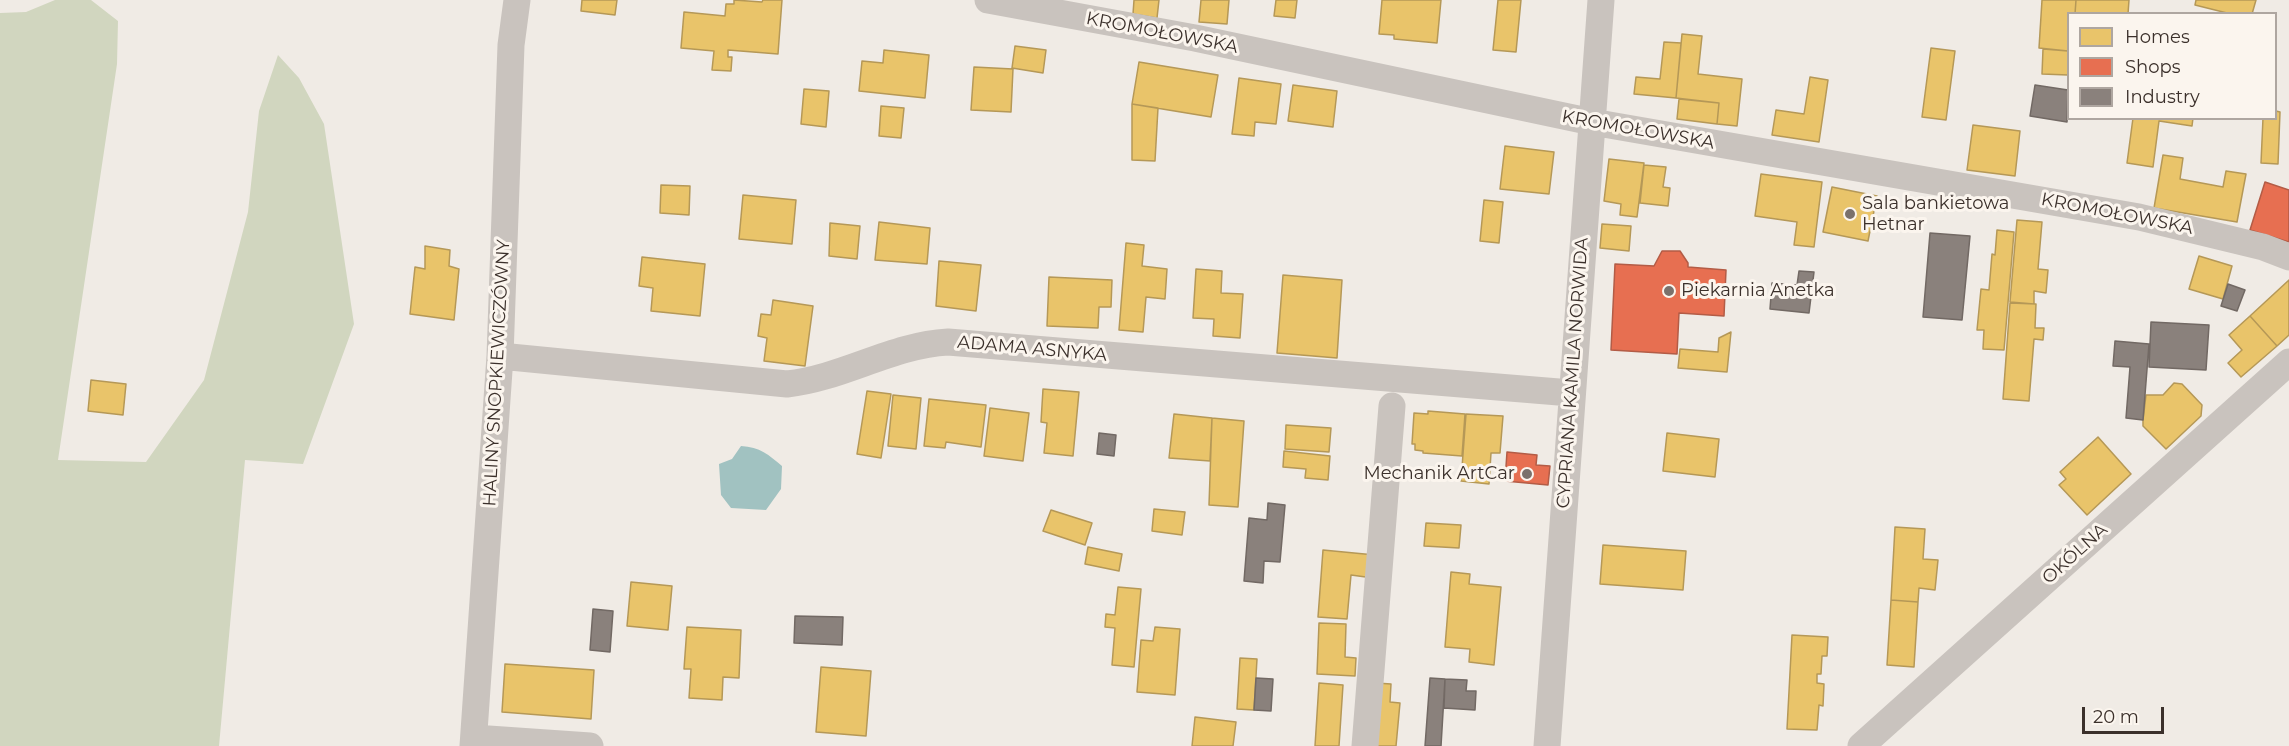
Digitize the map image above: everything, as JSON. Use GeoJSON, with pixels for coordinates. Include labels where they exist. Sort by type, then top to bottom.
{"type":"FeatureCollection","features":[{"type":"Feature","properties":{"kind":"street","name":"HALINY SNOPKIEWICZÓWNY"},"geometry":{"type":"LineString","coordinates":[[474,742],[500,356],[511,45],[518,0]]}},
{"type":"Feature","properties":{"kind":"street","name":"KROMOŁOWSKA"},"geometry":{"type":"LineString","coordinates":[[988,0],[1196,38],[1592,122],[2139,217],[2263,246],[2289,257]]}},
{"type":"Feature","properties":{"kind":"street","name":"CYPRIANA KAMILA NORWIDA"},"geometry":{"type":"LineString","coordinates":[[1547,746],[1601,0]]}},
{"type":"Feature","properties":{"kind":"street","name":"ADAMA ASNYKA"},"geometry":{"type":"LineString","coordinates":[[500,356],[787,384],[828,375],[915,346],[948,342],[1571,393]]}},
{"type":"Feature","properties":{"kind":"street","name":"OKÓLNA"},"geometry":{"type":"LineString","coordinates":[[1861,746],[2289,362]]}},
{"type":"Feature","properties":{"kind":"street"},"geometry":{"type":"LineString","coordinates":[[1365,746],[1392,406]]}},
{"type":"Feature","properties":{"kind":"street"},"geometry":{"type":"LineString","coordinates":[[474,742],[590,746]]}},
{"type":"Feature","properties":{"kind":"green space"},"geometry":{"type":"Polygon","coordinates":[[[55,0],[91,0],[118,21],[117,64],[58,460],[146,462],[204,380],[248,212],[259,111],[278,55],[299,78],[324,124],[354,324],[303,464],[245,460],[219,746],[0,746],[0,13],[26,12],[55,0]]]}},
{"type":"Feature","properties":{"kind":"water"},"geometry":{"type":"Polygon","coordinates":[[[741,446],[759,450],[782,466],[781,489],[766,510],[731,508],[721,495],[719,464],[732,459],[741,446]]]}},
{"type":"Feature","properties":{"kind":"building: Homes"},"geometry":{"type":"Polygon","coordinates":[[[582,0],[617,0],[615,15],[581,11],[582,0]]]}},
{"type":"Feature","properties":{"kind":"building: Homes"},"geometry":{"type":"Polygon","coordinates":[[[734,0],[762,2],[763,0],[782,0],[778,54],[728,50],[728,57],[732,57],[731,71],[712,70],[714,51],[681,48],[684,12],[725,16],[726,4],[734,4],[734,0]]]}},
{"type":"Feature","properties":{"kind":"building: Homes"},"geometry":{"type":"Polygon","coordinates":[[[1134,0],[1159,0],[1157,18],[1133,14],[1134,0]]]}},
{"type":"Feature","properties":{"kind":"building: Homes"},"geometry":{"type":"Polygon","coordinates":[[[1201,0],[1229,0],[1227,24],[1199,22],[1201,0]]]}},
{"type":"Feature","properties":{"kind":"building: Homes"},"geometry":{"type":"Polygon","coordinates":[[[1276,0],[1297,0],[1295,18],[1274,16],[1276,0]]]}},
{"type":"Feature","properties":{"kind":"building: Homes"},"geometry":{"type":"Polygon","coordinates":[[[1382,0],[1441,0],[1437,43],[1394,39],[1394,35],[1379,34],[1382,0]]]}},
{"type":"Feature","properties":{"kind":"building: Homes"},"geometry":{"type":"Polygon","coordinates":[[[1498,0],[1521,0],[1516,52],[1493,50],[1498,0]]]}},
{"type":"Feature","properties":{"kind":"building: Homes"},"geometry":{"type":"Polygon","coordinates":[[[2042,0],[2076,0],[2075,12],[2067,12],[2067,51],[2039,48],[2042,0]]]}},
{"type":"Feature","properties":{"kind":"building: Homes"},"geometry":{"type":"Polygon","coordinates":[[[2076,0],[2129,0],[2128,12],[2075,12],[2076,0]]]}},
{"type":"Feature","properties":{"kind":"building: Homes"},"geometry":{"type":"Polygon","coordinates":[[[2196,0],[2256,0],[2253,12],[2223,12],[2195,5],[2196,0]]]}},
{"type":"Feature","properties":{"kind":"building: Homes"},"geometry":{"type":"Polygon","coordinates":[[[1682,34],[1702,36],[1698,74],[1742,79],[1737,126],[1717,124],[1719,103],[1676,98],[1682,34]]]}},
{"type":"Feature","properties":{"kind":"building: Homes"},"geometry":{"type":"Polygon","coordinates":[[[1664,42],[1681,43],[1676,98],[1634,94],[1636,77],[1660,79],[1664,42]]]}},
{"type":"Feature","properties":{"kind":"building: Homes"},"geometry":{"type":"Polygon","coordinates":[[[1015,46],[1046,50],[1043,73],[1012,68],[1015,46]]]}},
{"type":"Feature","properties":{"kind":"building: Homes"},"geometry":{"type":"Polygon","coordinates":[[[1931,48],[1955,51],[1946,120],[1922,117],[1931,48]]]}},
{"type":"Feature","properties":{"kind":"building: Homes"},"geometry":{"type":"Polygon","coordinates":[[[2043,49],[2067,51],[2067,75],[2042,74],[2043,49]]]}},
{"type":"Feature","properties":{"kind":"building: Homes"},"geometry":{"type":"Polygon","coordinates":[[[884,50],[929,55],[925,98],[859,91],[862,61],[883,63],[884,50]]]}},
{"type":"Feature","properties":{"kind":"building: Homes"},"geometry":{"type":"Polygon","coordinates":[[[1139,62],[1218,75],[1211,117],[1132,104],[1139,62]]]}},
{"type":"Feature","properties":{"kind":"building: Homes"},"geometry":{"type":"Polygon","coordinates":[[[974,67],[1013,69],[1011,112],[971,110],[974,67]]]}},
{"type":"Feature","properties":{"kind":"building: Homes"},"geometry":{"type":"Polygon","coordinates":[[[1810,77],[1828,80],[1819,142],[1772,135],[1776,110],[1804,114],[1810,77]]]}},
{"type":"Feature","properties":{"kind":"building: Homes"},"geometry":{"type":"Polygon","coordinates":[[[1239,78],[1281,84],[1276,124],[1255,122],[1254,136],[1232,134],[1239,78]]]}},
{"type":"Feature","properties":{"kind":"building: Homes"},"geometry":{"type":"Polygon","coordinates":[[[1293,85],[1337,91],[1333,127],[1288,121],[1293,85]]]}},
{"type":"Feature","properties":{"kind":"building: Homes"},"geometry":{"type":"Polygon","coordinates":[[[804,89],[829,91],[826,127],[801,124],[804,89]]]}},
{"type":"Feature","properties":{"kind":"building: Homes"},"geometry":{"type":"Polygon","coordinates":[[[1679,99],[1719,103],[1717,124],[1677,119],[1679,99]]]}},
{"type":"Feature","properties":{"kind":"building: Homes"},"geometry":{"type":"Polygon","coordinates":[[[1132,104],[1158,108],[1155,161],[1132,160],[1132,104]]]}},
{"type":"Feature","properties":{"kind":"building: Homes"},"geometry":{"type":"Polygon","coordinates":[[[881,106],[904,108],[901,138],[879,136],[881,106]]]}},
{"type":"Feature","properties":{"kind":"building: Homes"},"geometry":{"type":"Polygon","coordinates":[[[2277,111],[2280,112],[2278,164],[2261,163],[2263,120],[2277,120],[2277,111]]]}},
{"type":"Feature","properties":{"kind":"building: Homes"},"geometry":{"type":"Polygon","coordinates":[[[2133,120],[2193,120],[2192,126],[2159,121],[2153,167],[2127,163],[2133,120]]]}},
{"type":"Feature","properties":{"kind":"building: Homes"},"geometry":{"type":"Polygon","coordinates":[[[1973,125],[2020,131],[2015,176],[1967,170],[1973,125]]]}},
{"type":"Feature","properties":{"kind":"building: Homes"},"geometry":{"type":"Polygon","coordinates":[[[1505,146],[1554,152],[1549,194],[1500,189],[1505,146]]]}},
{"type":"Feature","properties":{"kind":"building: Homes"},"geometry":{"type":"Polygon","coordinates":[[[2163,155],[2183,158],[2180,179],[2223,187],[2226,171],[2246,174],[2237,222],[2154,208],[2163,155]]]}},
{"type":"Feature","properties":{"kind":"building: Homes"},"geometry":{"type":"Polygon","coordinates":[[[1609,159],[1644,163],[1637,217],[1620,215],[1621,204],[1604,201],[1609,159]]]}},
{"type":"Feature","properties":{"kind":"building: Homes"},"geometry":{"type":"Polygon","coordinates":[[[1644,165],[1666,167],[1663,187],[1670,188],[1668,206],[1640,203],[1644,165]]]}},
{"type":"Feature","properties":{"kind":"building: Homes"},"geometry":{"type":"Polygon","coordinates":[[[1761,174],[1822,182],[1814,247],[1794,245],[1797,222],[1755,216],[1761,174]]]}},
{"type":"Feature","properties":{"kind":"building: Homes"},"geometry":{"type":"Polygon","coordinates":[[[661,185],[690,186],[689,215],[660,213],[661,185]]]}},
{"type":"Feature","properties":{"kind":"building: Homes","name":"Sala bankietowa Hetnar"},"geometry":{"type":"Polygon","coordinates":[[[1832,187],[1877,196],[1868,241],[1823,232],[1832,187]]]}},
{"type":"Feature","properties":{"kind":"building: Homes"},"geometry":{"type":"Polygon","coordinates":[[[743,195],[796,200],[792,244],[739,239],[743,195]]]}},
{"type":"Feature","properties":{"kind":"building: Homes"},"geometry":{"type":"Polygon","coordinates":[[[1484,200],[1503,202],[1499,243],[1480,241],[1484,200]]]}},
{"type":"Feature","properties":{"kind":"building: Homes"},"geometry":{"type":"Polygon","coordinates":[[[2017,220],[2042,222],[2038,269],[2048,270],[2046,293],[2034,291],[2034,304],[2010,302],[2017,220]]]}},
{"type":"Feature","properties":{"kind":"building: Homes"},"geometry":{"type":"Polygon","coordinates":[[[879,222],[930,228],[927,264],[875,260],[879,222]]]}},
{"type":"Feature","properties":{"kind":"building: Homes"},"geometry":{"type":"Polygon","coordinates":[[[830,223],[860,226],[857,259],[829,256],[830,223]]]}},
{"type":"Feature","properties":{"kind":"building: Homes"},"geometry":{"type":"Polygon","coordinates":[[[1602,224],[1631,226],[1629,251],[1600,248],[1602,224]]]}},
{"type":"Feature","properties":{"kind":"building: Homes"},"geometry":{"type":"Polygon","coordinates":[[[1997,230],[2014,232],[2004,350],[1983,349],[1984,330],[1977,330],[1981,289],[1989,290],[1997,230]]]}},
{"type":"Feature","properties":{"kind":"building: Homes"},"geometry":{"type":"Polygon","coordinates":[[[1126,243],[1144,245],[1142,266],[1167,269],[1165,299],[1146,297],[1143,332],[1119,330],[1126,243]]]}},
{"type":"Feature","properties":{"kind":"building: Homes"},"geometry":{"type":"Polygon","coordinates":[[[425,246],[450,250],[449,266],[459,269],[454,320],[410,314],[415,267],[425,269],[425,246]]]}},
{"type":"Feature","properties":{"kind":"building: Homes"},"geometry":{"type":"Polygon","coordinates":[[[2199,256],[2232,266],[2223,299],[2189,289],[2199,256]]]}},
{"type":"Feature","properties":{"kind":"building: Homes"},"geometry":{"type":"Polygon","coordinates":[[[642,257],[705,264],[700,316],[651,311],[653,288],[639,286],[642,257]]]}},
{"type":"Feature","properties":{"kind":"building: Homes"},"geometry":{"type":"Polygon","coordinates":[[[939,261],[981,265],[976,311],[936,306],[939,261]]]}},
{"type":"Feature","properties":{"kind":"building: Homes"},"geometry":{"type":"Polygon","coordinates":[[[1196,269],[1222,271],[1221,293],[1243,294],[1240,338],[1213,336],[1214,319],[1193,318],[1196,269]]]}},
{"type":"Feature","properties":{"kind":"building: Homes"},"geometry":{"type":"Polygon","coordinates":[[[1283,275],[1342,280],[1337,358],[1277,353],[1283,275]]]}},
{"type":"Feature","properties":{"kind":"building: Homes"},"geometry":{"type":"Polygon","coordinates":[[[1049,277],[1112,280],[1111,307],[1099,307],[1098,328],[1047,326],[1049,277]]]}},
{"type":"Feature","properties":{"kind":"building: Homes"},"geometry":{"type":"Polygon","coordinates":[[[2289,280],[2289,335],[2277,346],[2250,316],[2289,280]]]}},
{"type":"Feature","properties":{"kind":"building: Homes"},"geometry":{"type":"Polygon","coordinates":[[[773,300],[813,306],[805,366],[764,361],[767,338],[758,336],[761,314],[771,315],[773,300]]]}},
{"type":"Feature","properties":{"kind":"building: Homes"},"geometry":{"type":"Polygon","coordinates":[[[2010,303],[2036,304],[2035,328],[2044,328],[2043,340],[2034,339],[2029,401],[2003,399],[2010,303]]]}},
{"type":"Feature","properties":{"kind":"building: Homes"},"geometry":{"type":"Polygon","coordinates":[[[2250,316],[2277,346],[2241,377],[2228,363],[2242,350],[2229,335],[2250,316]]]}},
{"type":"Feature","properties":{"kind":"building: Homes"},"geometry":{"type":"Polygon","coordinates":[[[1731,332],[1727,372],[1678,368],[1680,349],[1718,352],[1719,338],[1731,332]]]}},
{"type":"Feature","properties":{"kind":"building: Homes"},"geometry":{"type":"Polygon","coordinates":[[[91,380],[126,384],[123,415],[88,411],[91,380]]]}},
{"type":"Feature","properties":{"kind":"building: Homes"},"geometry":{"type":"Polygon","coordinates":[[[2174,383],[2182,384],[2202,405],[2201,416],[2166,449],[2143,426],[2146,395],[2163,395],[2174,383]]]}},
{"type":"Feature","properties":{"kind":"building: Homes"},"geometry":{"type":"Polygon","coordinates":[[[1043,389],[1079,392],[1073,456],[1044,453],[1047,423],[1041,422],[1043,389]]]}},
{"type":"Feature","properties":{"kind":"building: Homes"},"geometry":{"type":"Polygon","coordinates":[[[867,391],[891,394],[881,458],[857,454],[867,391]]]}},
{"type":"Feature","properties":{"kind":"building: Homes"},"geometry":{"type":"Polygon","coordinates":[[[893,395],[921,398],[916,449],[888,446],[893,395]]]}},
{"type":"Feature","properties":{"kind":"building: Homes"},"geometry":{"type":"Polygon","coordinates":[[[929,399],[986,405],[981,447],[946,442],[945,448],[924,446],[929,399]]]}},
{"type":"Feature","properties":{"kind":"building: Homes"},"geometry":{"type":"Polygon","coordinates":[[[990,408],[1029,413],[1023,461],[984,456],[990,408]]]}},
{"type":"Feature","properties":{"kind":"building: Homes"},"geometry":{"type":"Polygon","coordinates":[[[1428,411],[1465,414],[1462,456],[1423,453],[1423,451],[1415,450],[1415,444],[1412,444],[1414,413],[1428,414],[1428,411]]]}},
{"type":"Feature","properties":{"kind":"building: Homes"},"geometry":{"type":"Polygon","coordinates":[[[1174,414],[1212,418],[1210,461],[1169,458],[1174,414]]]}},
{"type":"Feature","properties":{"kind":"building: Homes"},"geometry":{"type":"Polygon","coordinates":[[[1466,414],[1503,416],[1500,453],[1491,453],[1489,484],[1461,481],[1466,414]]]}},
{"type":"Feature","properties":{"kind":"building: Homes"},"geometry":{"type":"Polygon","coordinates":[[[1212,418],[1244,421],[1238,507],[1209,505],[1212,418]]]}},
{"type":"Feature","properties":{"kind":"building: Homes"},"geometry":{"type":"Polygon","coordinates":[[[1286,425],[1331,428],[1329,452],[1285,449],[1286,425]]]}},
{"type":"Feature","properties":{"kind":"building: Homes"},"geometry":{"type":"Polygon","coordinates":[[[1667,433],[1719,439],[1715,477],[1663,471],[1667,433]]]}},
{"type":"Feature","properties":{"kind":"building: Homes"},"geometry":{"type":"Polygon","coordinates":[[[2098,437],[2131,474],[2087,515],[2059,485],[2066,479],[2060,472],[2098,437]]]}},
{"type":"Feature","properties":{"kind":"building: Homes"},"geometry":{"type":"Polygon","coordinates":[[[1284,451],[1330,456],[1328,480],[1305,478],[1306,469],[1283,467],[1284,451]]]}},
{"type":"Feature","properties":{"kind":"building: Homes"},"geometry":{"type":"Polygon","coordinates":[[[1154,509],[1185,512],[1182,535],[1152,531],[1154,509]]]}},
{"type":"Feature","properties":{"kind":"building: Homes"},"geometry":{"type":"Polygon","coordinates":[[[1051,510],[1092,523],[1085,545],[1043,531],[1051,510]]]}},
{"type":"Feature","properties":{"kind":"building: Homes"},"geometry":{"type":"Polygon","coordinates":[[[1426,523],[1461,525],[1459,548],[1424,546],[1426,523]]]}},
{"type":"Feature","properties":{"kind":"building: Homes"},"geometry":{"type":"Polygon","coordinates":[[[1895,527],[1925,529],[1923,559],[1938,560],[1935,590],[1919,588],[1918,602],[1891,600],[1895,527]]]}},
{"type":"Feature","properties":{"kind":"building: Homes"},"geometry":{"type":"Polygon","coordinates":[[[1603,545],[1686,551],[1683,590],[1600,584],[1603,545]]]}},
{"type":"Feature","properties":{"kind":"building: Homes"},"geometry":{"type":"Polygon","coordinates":[[[1088,547],[1122,554],[1119,571],[1085,564],[1088,547]]]}},
{"type":"Feature","properties":{"kind":"building: Homes"},"geometry":{"type":"Polygon","coordinates":[[[1323,550],[1375,555],[1373,578],[1351,575],[1347,619],[1318,617],[1323,550]]]}},
{"type":"Feature","properties":{"kind":"building: Homes"},"geometry":{"type":"Polygon","coordinates":[[[1451,572],[1470,574],[1469,584],[1501,587],[1494,665],[1469,662],[1470,649],[1445,647],[1451,572]]]}},
{"type":"Feature","properties":{"kind":"building: Homes"},"geometry":{"type":"Polygon","coordinates":[[[631,582],[672,586],[668,630],[627,626],[631,582]]]}},
{"type":"Feature","properties":{"kind":"building: Homes"},"geometry":{"type":"Polygon","coordinates":[[[1118,587],[1141,589],[1134,667],[1112,665],[1115,628],[1105,627],[1106,614],[1115,615],[1118,587]]]}},
{"type":"Feature","properties":{"kind":"building: Homes"},"geometry":{"type":"Polygon","coordinates":[[[1891,600],[1918,602],[1914,667],[1887,665],[1891,600]]]}},
{"type":"Feature","properties":{"kind":"building: Homes"},"geometry":{"type":"Polygon","coordinates":[[[1319,623],[1346,624],[1345,657],[1356,658],[1355,676],[1317,674],[1319,623]]]}},
{"type":"Feature","properties":{"kind":"building: Homes"},"geometry":{"type":"Polygon","coordinates":[[[687,627],[741,630],[739,678],[723,677],[722,700],[689,698],[691,669],[684,669],[687,627]]]}},
{"type":"Feature","properties":{"kind":"building: Homes"},"geometry":{"type":"Polygon","coordinates":[[[1155,627],[1180,629],[1175,695],[1137,692],[1141,640],[1153,641],[1155,627]]]}},
{"type":"Feature","properties":{"kind":"building: Homes"},"geometry":{"type":"Polygon","coordinates":[[[1792,635],[1828,637],[1827,656],[1822,656],[1821,674],[1817,674],[1817,683],[1824,684],[1823,706],[1819,705],[1817,730],[1787,729],[1792,635]]]}},
{"type":"Feature","properties":{"kind":"building: Homes"},"geometry":{"type":"Polygon","coordinates":[[[1240,658],[1257,659],[1254,710],[1237,709],[1240,658]]]}},
{"type":"Feature","properties":{"kind":"building: Homes"},"geometry":{"type":"Polygon","coordinates":[[[505,664],[594,670],[591,719],[502,712],[505,664]]]}},
{"type":"Feature","properties":{"kind":"building: Homes"},"geometry":{"type":"Polygon","coordinates":[[[821,667],[871,671],[866,736],[816,732],[821,667]]]}},
{"type":"Feature","properties":{"kind":"building: Homes"},"geometry":{"type":"Polygon","coordinates":[[[1319,683],[1343,685],[1339,746],[1315,746],[1319,683]]]}},
{"type":"Feature","properties":{"kind":"building: Homes"},"geometry":{"type":"Polygon","coordinates":[[[1376,683],[1391,684],[1390,702],[1400,703],[1396,746],[1370,746],[1376,683]]]}},
{"type":"Feature","properties":{"kind":"building: Homes"},"geometry":{"type":"Polygon","coordinates":[[[1195,717],[1236,722],[1233,746],[1192,746],[1195,717]]]}},
{"type":"Feature","properties":{"kind":"building: Shops"},"geometry":{"type":"Polygon","coordinates":[[[2265,182],[2289,190],[2289,242],[2250,230],[2265,182]]]}},
{"type":"Feature","properties":{"kind":"building: Shops","name":"Piekarnia Anetka"},"geometry":{"type":"Polygon","coordinates":[[[1662,251],[1680,251],[1688,267],[1726,270],[1724,316],[1679,313],[1677,354],[1611,350],[1615,264],[1654,266],[1662,251]]]}},
{"type":"Feature","properties":{"kind":"building: Shops","name":"Mechanik ArtCar"},"geometry":{"type":"Polygon","coordinates":[[[1507,452],[1537,455],[1536,465],[1550,466],[1548,485],[1505,481],[1507,452]]]}},
{"type":"Feature","properties":{"kind":"building: Industry"},"geometry":{"type":"Polygon","coordinates":[[[2035,85],[2067,90],[2067,122],[2030,116],[2035,85]]]}},
{"type":"Feature","properties":{"kind":"building: Industry"},"geometry":{"type":"Polygon","coordinates":[[[1930,233],[1970,236],[1962,320],[1923,317],[1930,233]]]}},
{"type":"Feature","properties":{"kind":"building: Industry"},"geometry":{"type":"Polygon","coordinates":[[[1799,271],[1814,272],[1809,313],[1770,309],[1772,283],[1797,285],[1799,271]]]}},
{"type":"Feature","properties":{"kind":"building: Industry"},"geometry":{"type":"Polygon","coordinates":[[[2228,284],[2245,290],[2237,311],[2221,306],[2228,284]]]}},
{"type":"Feature","properties":{"kind":"building: Industry"},"geometry":{"type":"Polygon","coordinates":[[[2151,322],[2209,325],[2206,370],[2149,367],[2151,322]]]}},
{"type":"Feature","properties":{"kind":"building: Industry"},"geometry":{"type":"Polygon","coordinates":[[[2115,341],[2149,344],[2143,420],[2126,418],[2130,367],[2113,366],[2115,341]]]}},
{"type":"Feature","properties":{"kind":"building: Industry"},"geometry":{"type":"Polygon","coordinates":[[[1099,433],[1116,435],[1114,456],[1097,454],[1099,433]]]}},
{"type":"Feature","properties":{"kind":"building: Industry"},"geometry":{"type":"Polygon","coordinates":[[[1268,503],[1285,505],[1280,562],[1264,561],[1263,583],[1244,581],[1249,518],[1267,520],[1268,503]]]}},
{"type":"Feature","properties":{"kind":"building: Industry"},"geometry":{"type":"Polygon","coordinates":[[[593,609],[613,611],[610,652],[590,650],[593,609]]]}},
{"type":"Feature","properties":{"kind":"building: Industry"},"geometry":{"type":"Polygon","coordinates":[[[795,616],[843,617],[842,645],[794,643],[795,616]]]}},
{"type":"Feature","properties":{"kind":"building: Industry"},"geometry":{"type":"Polygon","coordinates":[[[1256,678],[1273,679],[1271,711],[1254,710],[1256,678]]]}},
{"type":"Feature","properties":{"kind":"building: Industry"},"geometry":{"type":"Polygon","coordinates":[[[1430,678],[1445,679],[1441,746],[1425,746],[1430,678]]]}},
{"type":"Feature","properties":{"kind":"building: Industry"},"geometry":{"type":"Polygon","coordinates":[[[1445,679],[1467,680],[1466,691],[1476,691],[1475,710],[1444,708],[1445,679]]]}},
{"type":"Feature","properties":{"kind":"place","name":"Sala bankietowa Hetnar"},"geometry":{"type":"Point","coordinates":[1850,214]}},
{"type":"Feature","properties":{"kind":"place","name":"Piekarnia Anetka"},"geometry":{"type":"Point","coordinates":[1669,291]}},
{"type":"Feature","properties":{"kind":"place","name":"Mechanik ArtCar"},"geometry":{"type":"Point","coordinates":[1527,474]}}]}
